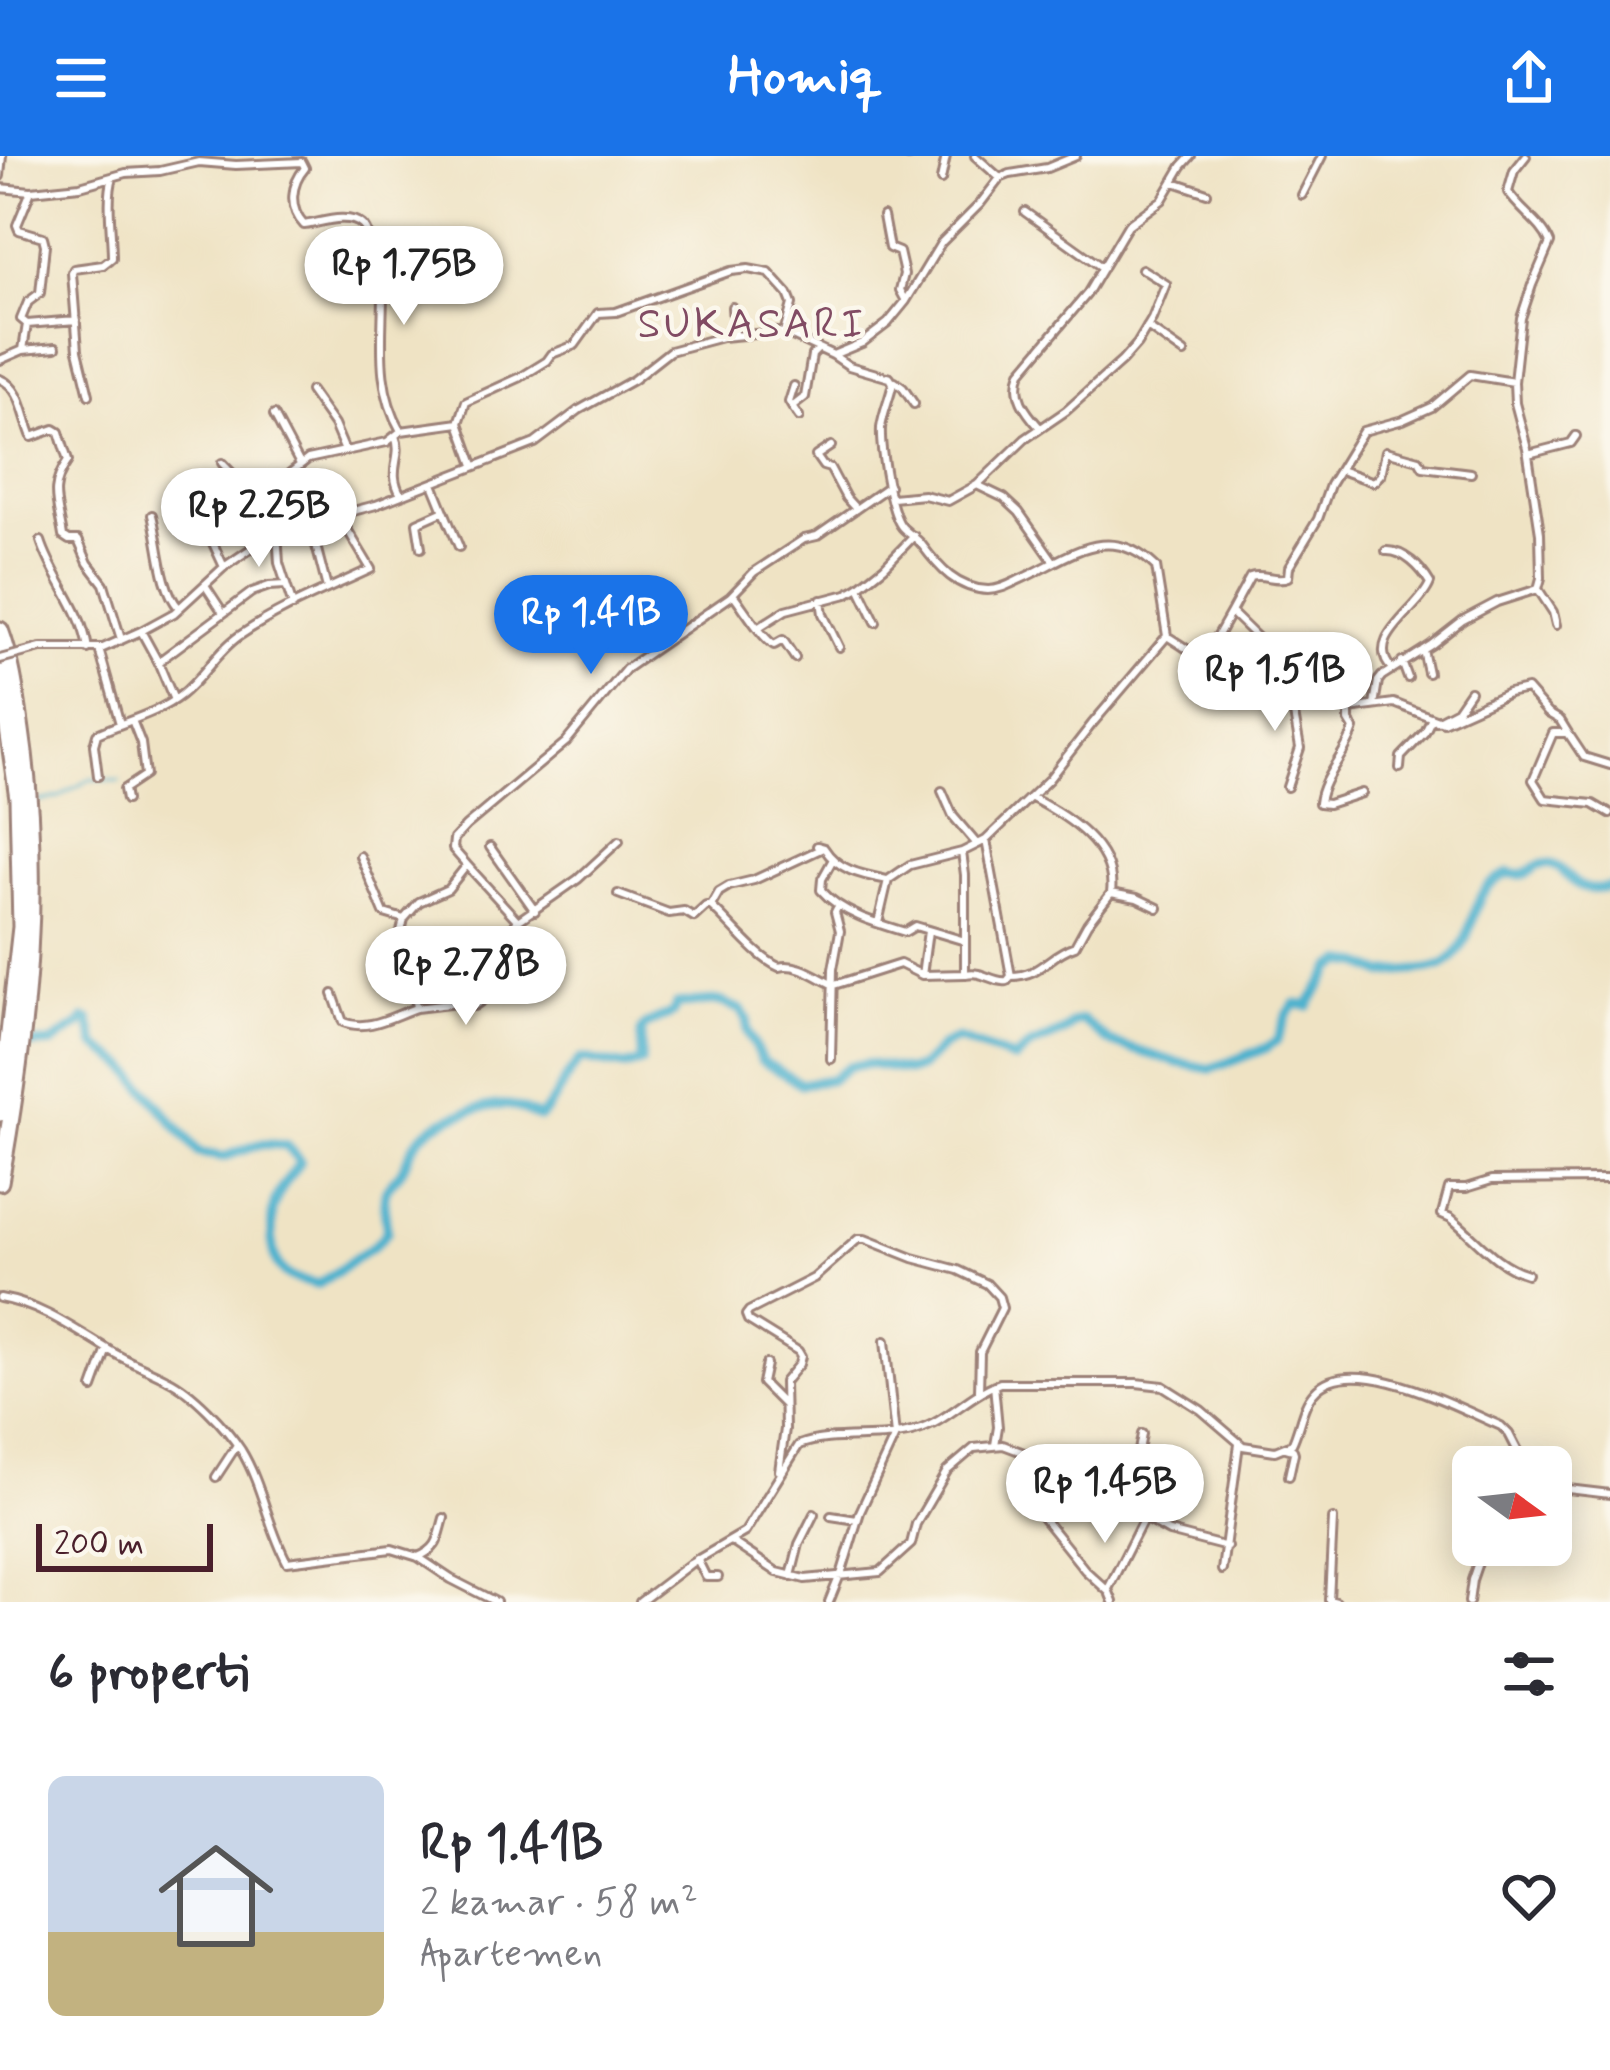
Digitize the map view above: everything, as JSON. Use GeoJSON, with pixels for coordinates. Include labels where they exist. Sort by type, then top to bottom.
{"type":"FeatureCollection","features":[{"type":"Feature","properties":{"kind":"highway"},"geometry":{"type":"LineString","coordinates":[[0,631],[16,696],[29,797],[32,927],[0,1113]]}},
{"type":"Feature","properties":{"kind":"highway"},"geometry":{"type":"LineString","coordinates":[[0,673],[18,798],[23,971],[0,1182]]}},
{"type":"Feature","properties":{"kind":"street"},"geometry":{"type":"LineString","coordinates":[[0,176],[2,156]]}},
{"type":"Feature","properties":{"kind":"street"},"geometry":{"type":"LineString","coordinates":[[941,180],[946,156]]}},
{"type":"Feature","properties":{"kind":"street"},"geometry":{"type":"LineString","coordinates":[[975,156],[1000,178]]}},
{"type":"Feature","properties":{"kind":"street"},"geometry":{"type":"LineString","coordinates":[[833,355],[874,335],[906,301],[941,243],[1000,178],[1076,156]]}},
{"type":"Feature","properties":{"kind":"street"},"geometry":{"type":"LineString","coordinates":[[1040,428],[1024,410],[1016,384],[1021,372],[1075,311],[1128,226],[1162,200],[1192,156]]}},
{"type":"Feature","properties":{"kind":"street"},"geometry":{"type":"LineString","coordinates":[[1302,195],[1322,156]]}},
{"type":"Feature","properties":{"kind":"street"},"geometry":{"type":"LineString","coordinates":[[1526,156],[1514,171],[1508,192],[1550,243],[1521,318],[1515,404],[1540,533],[1538,590],[1556,626]]}},
{"type":"Feature","properties":{"kind":"street"},"geometry":{"type":"LineString","coordinates":[[0,188],[31,191],[80,186],[199,162],[303,162],[305,168],[292,196],[300,223],[340,219],[358,223],[364,228],[373,268],[380,278],[380,370],[398,433],[393,472],[401,495]]}},
{"type":"Feature","properties":{"kind":"street"},"geometry":{"type":"LineString","coordinates":[[89,394],[80,365],[74,269],[103,265],[112,258],[109,200],[113,177]]}},
{"type":"Feature","properties":{"kind":"street"},"geometry":{"type":"LineString","coordinates":[[1174,182],[1207,193]]}},
{"type":"Feature","properties":{"kind":"street"},"geometry":{"type":"LineString","coordinates":[[31,191],[17,228],[42,236],[45,245],[40,293],[28,302],[21,319],[28,324],[76,320]]}},
{"type":"Feature","properties":{"kind":"street"},"geometry":{"type":"LineString","coordinates":[[1025,212],[1103,268]]}},
{"type":"Feature","properties":{"kind":"street"},"geometry":{"type":"LineString","coordinates":[[883,217],[889,248],[899,252],[904,274],[900,290],[906,301]]}},
{"type":"Feature","properties":{"kind":"street"},"geometry":{"type":"LineString","coordinates":[[892,498],[924,495],[948,501],[976,485],[1104,380],[1137,344],[1166,284],[1142,269]]}},
{"type":"Feature","properties":{"kind":"street"},"geometry":{"type":"LineString","coordinates":[[474,465],[459,423],[466,402],[575,345],[598,314],[630,308],[730,271],[762,270],[776,279],[792,304],[784,332]]}},
{"type":"Feature","properties":{"kind":"street"},"geometry":{"type":"LineString","coordinates":[[732,307],[734,335]]}},
{"type":"Feature","properties":{"kind":"street"},"geometry":{"type":"LineString","coordinates":[[23,350],[28,324]]}},
{"type":"Feature","properties":{"kind":"street"},"geometry":{"type":"LineString","coordinates":[[1147,327],[1184,352]]}},
{"type":"Feature","properties":{"kind":"street"},"geometry":{"type":"LineString","coordinates":[[0,658],[41,648],[99,649],[141,631],[179,608],[224,567],[277,531],[434,484],[535,443],[670,351],[734,335],[784,332],[849,366],[888,376],[914,404]]}},
{"type":"Feature","properties":{"kind":"street"},"geometry":{"type":"LineString","coordinates":[[0,360],[23,350],[56,347]]}},
{"type":"Feature","properties":{"kind":"street"},"geometry":{"type":"LineString","coordinates":[[792,407],[806,397],[812,355],[818,349]]}},
{"type":"Feature","properties":{"kind":"street"},"geometry":{"type":"LineString","coordinates":[[1287,787],[1300,748],[1293,659],[1273,652],[1214,676],[1201,669],[1250,577],[1288,577],[1295,554],[1318,519],[1322,501],[1363,431],[1432,407],[1470,375],[1514,382]]}},
{"type":"Feature","properties":{"kind":"street"},"geometry":{"type":"LineString","coordinates":[[0,379],[16,392],[32,437],[54,429],[58,432],[68,461],[58,474],[54,493],[64,536],[80,542],[104,584],[121,639]]}},
{"type":"Feature","properties":{"kind":"street"},"geometry":{"type":"LineString","coordinates":[[891,380],[881,446],[901,526],[956,581],[993,590],[1077,551],[1117,543],[1152,562],[1159,576],[1167,635],[1204,661]]}},
{"type":"Feature","properties":{"kind":"street"},"geometry":{"type":"LineString","coordinates":[[794,386],[790,402],[799,417]]}},
{"type":"Feature","properties":{"kind":"street"},"geometry":{"type":"LineString","coordinates":[[310,391],[345,451]]}},
{"type":"Feature","properties":{"kind":"street"},"geometry":{"type":"LineString","coordinates":[[274,415],[300,464]]}},
{"type":"Feature","properties":{"kind":"street"},"geometry":{"type":"LineString","coordinates":[[269,511],[300,464],[387,442],[398,433],[459,423]]}},
{"type":"Feature","properties":{"kind":"street"},"geometry":{"type":"LineString","coordinates":[[1528,454],[1571,443],[1576,436]]}},
{"type":"Feature","properties":{"kind":"street"},"geometry":{"type":"LineString","coordinates":[[831,446],[816,456],[830,468],[856,509]]}},
{"type":"Feature","properties":{"kind":"street"},"geometry":{"type":"LineString","coordinates":[[1342,470],[1374,482],[1381,475],[1386,451],[1419,460],[1423,467],[1471,473]]}},
{"type":"Feature","properties":{"kind":"street"},"geometry":{"type":"LineString","coordinates":[[222,464],[269,511],[292,606]]}},
{"type":"Feature","properties":{"kind":"street"},"geometry":{"type":"LineString","coordinates":[[434,484],[459,547]]}},
{"type":"Feature","properties":{"kind":"street"},"geometry":{"type":"LineString","coordinates":[[976,485],[1004,498],[1019,512],[1054,562]]}},
{"type":"Feature","properties":{"kind":"street"},"geometry":{"type":"LineString","coordinates":[[518,921],[453,849],[466,826],[566,742],[626,669],[733,594],[754,572],[889,486]]}},
{"type":"Feature","properties":{"kind":"street"},"geometry":{"type":"LineString","coordinates":[[315,500],[325,518]]}},
{"type":"Feature","properties":{"kind":"street"},"geometry":{"type":"LineString","coordinates":[[199,505],[224,567]]}},
{"type":"Feature","properties":{"kind":"street"},"geometry":{"type":"LineString","coordinates":[[421,548],[417,523],[444,511]]}},
{"type":"Feature","properties":{"kind":"street"},"geometry":{"type":"LineString","coordinates":[[98,776],[94,745],[98,734],[174,700],[192,686],[218,652],[267,618],[371,567],[338,514]]}},
{"type":"Feature","properties":{"kind":"street"},"geometry":{"type":"LineString","coordinates":[[152,515],[164,580],[179,608]]}},
{"type":"Feature","properties":{"kind":"street"},"geometry":{"type":"LineString","coordinates":[[313,522],[327,589]]}},
{"type":"Feature","properties":{"kind":"street"},"geometry":{"type":"LineString","coordinates":[[759,627],[786,610],[859,587],[914,536]]}},
{"type":"Feature","properties":{"kind":"street"},"geometry":{"type":"LineString","coordinates":[[41,541],[80,616],[88,649]]}},
{"type":"Feature","properties":{"kind":"street"},"geometry":{"type":"LineString","coordinates":[[1386,551],[1401,554],[1430,583],[1386,640],[1382,652],[1392,669]]}},
{"type":"Feature","properties":{"kind":"street"},"geometry":{"type":"LineString","coordinates":[[206,585],[223,611]]}},
{"type":"Feature","properties":{"kind":"street"},"geometry":{"type":"LineString","coordinates":[[158,662],[251,592],[285,585]]}},
{"type":"Feature","properties":{"kind":"street"},"geometry":{"type":"LineString","coordinates":[[859,587],[876,622]]}},
{"type":"Feature","properties":{"kind":"street"},"geometry":{"type":"LineString","coordinates":[[1374,705],[1378,680],[1392,669],[1463,620],[1497,602],[1538,590]]}},
{"type":"Feature","properties":{"kind":"street"},"geometry":{"type":"LineString","coordinates":[[733,594],[767,642],[774,645],[783,640],[794,658]]}},
{"type":"Feature","properties":{"kind":"street"},"geometry":{"type":"LineString","coordinates":[[821,599],[838,647]]}},
{"type":"Feature","properties":{"kind":"street"},"geometry":{"type":"LineString","coordinates":[[1231,612],[1273,652]]}},
{"type":"Feature","properties":{"kind":"street"},"geometry":{"type":"LineString","coordinates":[[141,631],[174,700]]}},
{"type":"Feature","properties":{"kind":"street"},"geometry":{"type":"LineString","coordinates":[[878,923],[888,880],[910,865],[962,853],[986,840],[1032,798],[1167,635]]}},
{"type":"Feature","properties":{"kind":"street"},"geometry":{"type":"LineString","coordinates":[[99,649],[120,724]]}},
{"type":"Feature","properties":{"kind":"street"},"geometry":{"type":"LineString","coordinates":[[1423,650],[1428,673]]}},
{"type":"Feature","properties":{"kind":"street"},"geometry":{"type":"LineString","coordinates":[[1402,662],[1408,678]]}},
{"type":"Feature","properties":{"kind":"street"},"geometry":{"type":"LineString","coordinates":[[1297,696],[1349,710],[1403,705],[1434,720],[1449,720],[1524,688],[1560,720],[1584,757],[1610,765]]}},
{"type":"Feature","properties":{"kind":"street"},"geometry":{"type":"LineString","coordinates":[[1400,768],[1401,757],[1434,720],[1457,710],[1470,692]]}},
{"type":"Feature","properties":{"kind":"street"},"geometry":{"type":"LineString","coordinates":[[1349,710],[1348,721],[1354,729],[1351,739],[1320,792],[1319,802],[1328,804],[1362,793]]}},
{"type":"Feature","properties":{"kind":"street"},"geometry":{"type":"LineString","coordinates":[[126,800],[124,789],[145,775],[132,720]]}},
{"type":"Feature","properties":{"kind":"street"},"geometry":{"type":"LineString","coordinates":[[1568,733],[1550,736],[1534,785],[1545,799],[1593,804],[1610,814]]}},
{"type":"Feature","properties":{"kind":"street"},"geometry":{"type":"LineString","coordinates":[[942,791],[953,816],[976,844]]}},
{"type":"Feature","properties":{"kind":"street"},"geometry":{"type":"LineString","coordinates":[[1011,976],[1035,972],[1059,951],[1076,946],[1111,893],[1111,873],[1096,844],[1071,820],[1032,798]]}},
{"type":"Feature","properties":{"kind":"street"},"geometry":{"type":"LineString","coordinates":[[711,906],[764,961],[779,967],[787,964],[834,985],[900,964],[922,975],[980,972],[1007,982],[1011,976],[986,840]]}},
{"type":"Feature","properties":{"kind":"street"},"geometry":{"type":"LineString","coordinates":[[334,994],[344,1022],[366,1027],[416,1008],[474,1006],[484,1001],[494,992],[482,962],[518,921],[578,879],[619,841]]}},
{"type":"Feature","properties":{"kind":"street"},"geometry":{"type":"LineString","coordinates":[[490,847],[535,910]]}},
{"type":"Feature","properties":{"kind":"street"},"geometry":{"type":"LineString","coordinates":[[711,906],[729,886],[754,880],[820,847],[832,861],[851,871],[888,880]]}},
{"type":"Feature","properties":{"kind":"street"},"geometry":{"type":"LineString","coordinates":[[962,853],[964,975]]}},
{"type":"Feature","properties":{"kind":"street"},"geometry":{"type":"LineString","coordinates":[[360,856],[382,911],[404,919]]}},
{"type":"Feature","properties":{"kind":"street"},"geometry":{"type":"LineString","coordinates":[[832,861],[820,890],[838,906],[904,932],[916,926],[965,941]]}},
{"type":"Feature","properties":{"kind":"street"},"geometry":{"type":"LineString","coordinates":[[416,1008],[411,974],[394,973],[404,919],[419,902],[448,889],[467,865]]}},
{"type":"Feature","properties":{"kind":"street"},"geometry":{"type":"LineString","coordinates":[[1111,893],[1158,908]]}},
{"type":"Feature","properties":{"kind":"street"},"geometry":{"type":"LineString","coordinates":[[619,894],[668,913],[684,910],[696,917],[711,906]]}},
{"type":"Feature","properties":{"kind":"street"},"geometry":{"type":"LineString","coordinates":[[830,1059],[838,906]]}},
{"type":"Feature","properties":{"kind":"street"},"geometry":{"type":"LineString","coordinates":[[922,975],[928,930]]}},
{"type":"Feature","properties":{"kind":"street"},"geometry":{"type":"LineString","coordinates":[[1527,1274],[1500,1261],[1442,1214],[1449,1189],[1492,1180],[1609,1178]]}},
{"type":"Feature","properties":{"kind":"street"},"geometry":{"type":"LineString","coordinates":[[779,1477],[784,1379],[801,1356],[746,1315],[814,1278],[861,1238],[958,1270],[987,1284],[999,1297],[1002,1309],[980,1352],[980,1391]]}},
{"type":"Feature","properties":{"kind":"street"},"geometry":{"type":"LineString","coordinates":[[0,1298],[73,1326],[178,1385],[237,1444],[287,1562],[392,1549],[418,1558],[496,1602]]}},
{"type":"Feature","properties":{"kind":"street"},"geometry":{"type":"LineString","coordinates":[[830,1602],[858,1520],[895,1436],[885,1341]]}},
{"type":"Feature","properties":{"kind":"street"},"geometry":{"type":"LineString","coordinates":[[93,1388],[107,1349]]}},
{"type":"Feature","properties":{"kind":"street"},"geometry":{"type":"LineString","coordinates":[[766,1364],[764,1388],[784,1405]]}},
{"type":"Feature","properties":{"kind":"street"},"geometry":{"type":"LineString","coordinates":[[1286,1448],[1318,1388],[1336,1378],[1367,1377],[1403,1386],[1501,1426],[1516,1446]]}},
{"type":"Feature","properties":{"kind":"street"},"geometry":{"type":"LineString","coordinates":[[994,1385],[995,1445]]}},
{"type":"Feature","properties":{"kind":"street"},"geometry":{"type":"LineString","coordinates":[[640,1602],[751,1525],[794,1451],[805,1442],[895,1436],[925,1428],[994,1385],[1163,1386],[1202,1410],[1238,1444],[1293,1450],[1289,1476]]}},
{"type":"Feature","properties":{"kind":"street"},"geometry":{"type":"LineString","coordinates":[[1128,1512],[1142,1434]]}},
{"type":"Feature","properties":{"kind":"street"},"geometry":{"type":"LineString","coordinates":[[216,1477],[237,1444]]}},
{"type":"Feature","properties":{"kind":"street"},"geometry":{"type":"LineString","coordinates":[[1222,1570],[1238,1444]]}},
{"type":"Feature","properties":{"kind":"street"},"geometry":{"type":"LineString","coordinates":[[732,1542],[791,1576],[871,1575],[911,1544],[916,1524],[946,1471],[974,1448],[1009,1446],[1027,1454],[1023,1485],[1028,1499],[1084,1570],[1108,1590],[1113,1602]]}},
{"type":"Feature","properties":{"kind":"street"},"geometry":{"type":"LineString","coordinates":[[1572,1489],[1610,1494]]}},
{"type":"Feature","properties":{"kind":"street"},"geometry":{"type":"LineString","coordinates":[[1091,1505],[1128,1512],[1169,1532],[1227,1547]]}},
{"type":"Feature","properties":{"kind":"street"},"geometry":{"type":"LineString","coordinates":[[791,1576],[799,1544],[814,1514]]}},
{"type":"Feature","properties":{"kind":"street"},"geometry":{"type":"LineString","coordinates":[[831,1516],[858,1520]]}},
{"type":"Feature","properties":{"kind":"street"},"geometry":{"type":"LineString","coordinates":[[418,1558],[435,1547],[444,1518]]}},
{"type":"Feature","properties":{"kind":"street"},"geometry":{"type":"LineString","coordinates":[[1108,1590],[1144,1518]]}},
{"type":"Feature","properties":{"kind":"street"},"geometry":{"type":"LineString","coordinates":[[1333,1519],[1329,1600],[1336,1602]]}},
{"type":"Feature","properties":{"kind":"street"},"geometry":{"type":"LineString","coordinates":[[698,1559],[704,1576],[718,1577]]}},
{"type":"Feature","properties":{"kind":"street"},"geometry":{"type":"LineString","coordinates":[[1469,1602],[1477,1566]]}},
{"type":"Feature","properties":{"kind":"waterway"},"geometry":{"type":"LineString","coordinates":[[38,802],[59,797],[90,779],[120,781]]}},
{"type":"Feature","properties":{"kind":"waterway"},"geometry":{"type":"LineString","coordinates":[[0,1046],[52,1043],[89,1020],[96,1045],[126,1066],[199,1153],[224,1157],[260,1144],[286,1145],[300,1162],[274,1205],[274,1256],[288,1276],[319,1284],[387,1232],[386,1190],[427,1131],[459,1114],[495,1106],[515,1106],[540,1117],[581,1059],[625,1067],[641,1062],[643,1029],[672,1014],[677,1004],[719,1001],[741,1010],[762,1061],[801,1084],[832,1079],[849,1066],[910,1071],[956,1039],[1014,1059],[1082,1020],[1109,1042],[1211,1069],[1277,1040],[1295,1004],[1308,1006],[1333,968],[1344,962],[1384,974],[1443,965],[1460,949],[1485,890],[1509,873],[1522,875],[1536,866],[1554,865],[1577,885],[1610,887]]}},
{"type":"Feature","properties":{"kind":"district","name":"SUKASARI"},"geometry":{"type":"Point","coordinates":[752,325]}}]}
